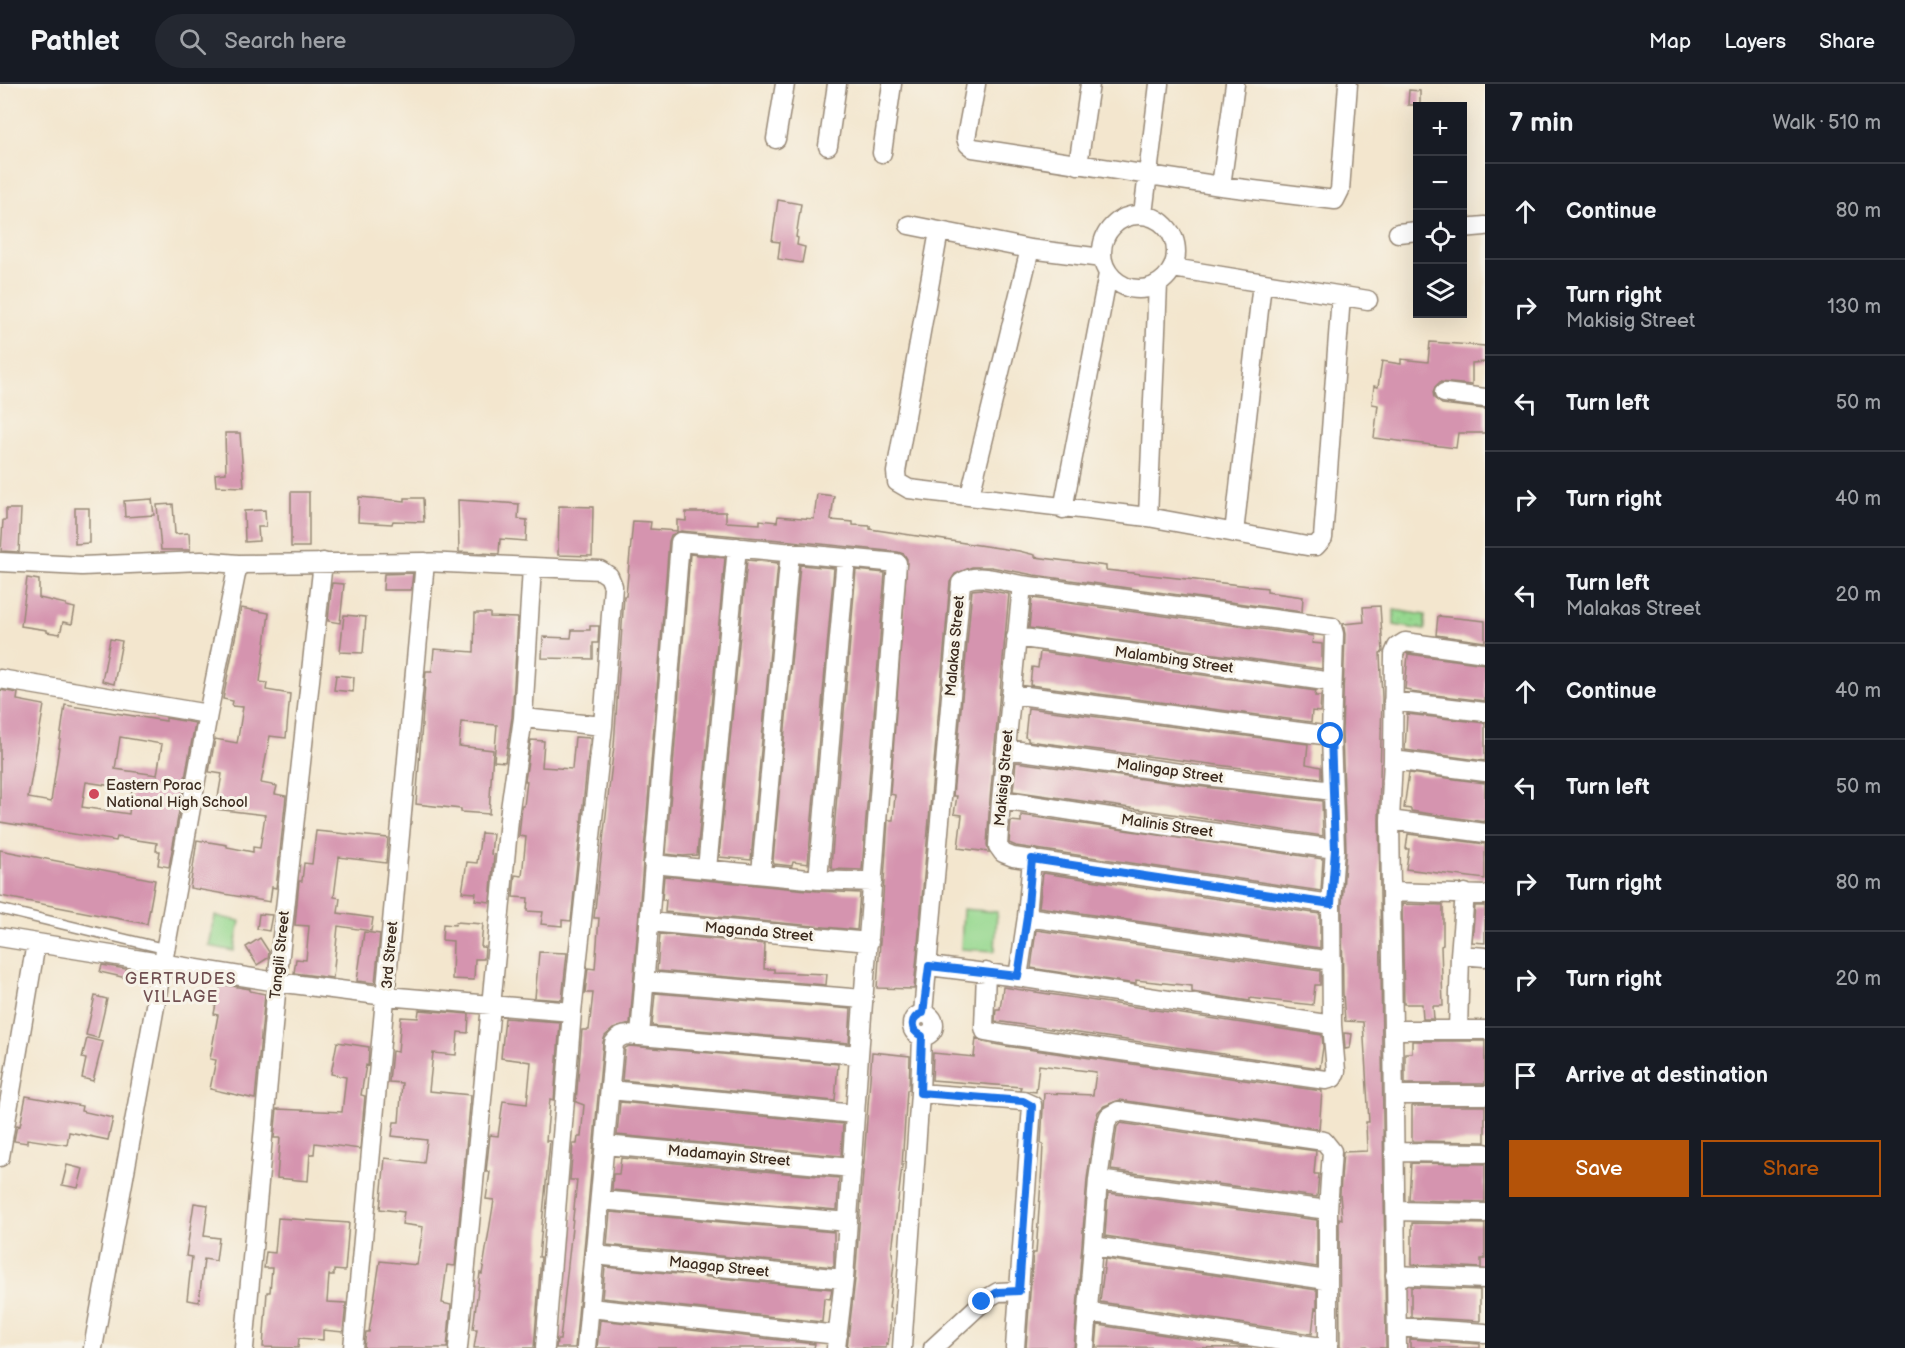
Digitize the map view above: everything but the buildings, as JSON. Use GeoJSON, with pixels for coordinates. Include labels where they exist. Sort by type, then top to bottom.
{"type":"FeatureCollection","features":[{"type":"Feature","properties":{"kind":"street"},"geometry":{"type":"LineString","coordinates":[[776,139],[785,84]]}},
{"type":"Feature","properties":{"kind":"street"},"geometry":{"type":"LineString","coordinates":[[828,146],[837,84]]}},
{"type":"Feature","properties":{"kind":"street"},"geometry":{"type":"LineString","coordinates":[[882,153],[892,84]]}},
{"type":"Feature","properties":{"kind":"street"},"geometry":{"type":"LineString","coordinates":[[976,84],[966,138],[968,144],[973,148],[1221,186],[1335,200],[1340,190],[1348,84]]}},
{"type":"Feature","properties":{"kind":"street"},"geometry":{"type":"LineString","coordinates":[[1078,165],[1090,84]]}},
{"type":"Feature","properties":{"kind":"street"},"geometry":{"type":"LineString","coordinates":[[1143,214],[1159,84]]}},
{"type":"Feature","properties":{"kind":"street"},"geometry":{"type":"LineString","coordinates":[[1221,186],[1235,84]]}},
{"type":"Feature","properties":{"kind":"street"},"geometry":{"type":"LineString","coordinates":[[909,225],[1105,266],[1116,282],[1137,290],[1158,284],[1173,268],[1176,244],[1171,233],[1154,217],[1143,214],[1120,219],[1105,235],[1101,247],[1105,266],[1063,508]]}},
{"type":"Feature","properties":{"kind":"street"},"geometry":{"type":"LineString","coordinates":[[1467,228],[1485,226]]}},
{"type":"Feature","properties":{"kind":"street"},"geometry":{"type":"LineString","coordinates":[[939,231],[896,472],[897,482],[909,489],[1148,517],[1316,546],[1323,538],[1341,296]]}},
{"type":"Feature","properties":{"kind":"street"},"geometry":{"type":"LineString","coordinates":[[1398,233],[1413,232]]}},
{"type":"Feature","properties":{"kind":"street"},"geometry":{"type":"LineString","coordinates":[[970,495],[1030,249]]}},
{"type":"Feature","properties":{"kind":"street"},"geometry":{"type":"LineString","coordinates":[[1173,268],[1368,300]]}},
{"type":"Feature","properties":{"kind":"street"},"geometry":{"type":"LineString","coordinates":[[1234,533],[1262,282]]}},
{"type":"Feature","properties":{"kind":"street"},"geometry":{"type":"LineString","coordinates":[[1148,517],[1158,284]]}},
{"type":"Feature","properties":{"kind":"street"},"geometry":{"type":"LineString","coordinates":[[1444,393],[1485,398]]}},
{"type":"Feature","properties":{"kind":"street"},"geometry":{"type":"LineString","coordinates":[[590,1308],[837,1342],[844,1279],[897,563],[680,542],[640,1036]]}},
{"type":"Feature","properties":{"kind":"street"},"geometry":{"type":"LineString","coordinates":[[707,869],[737,547]]}},
{"type":"Feature","properties":{"kind":"street"},"geometry":{"type":"LineString","coordinates":[[760,873],[789,552]]}},
{"type":"Feature","properties":{"kind":"street"},"geometry":{"type":"LineString","coordinates":[[818,880],[846,558]]}},
{"type":"Feature","properties":{"kind":"street"},"geometry":{"type":"LineString","coordinates":[[0,562],[82,566],[201,561],[238,564],[425,562],[600,570],[609,576],[613,586],[603,726],[572,1012],[545,1348]]}},
{"type":"Feature","properties":{"kind":"street","name":"Tangili Street"},"geometry":{"type":"LineString","coordinates":[[244,1348],[277,982],[323,562]]}},
{"type":"Feature","properties":{"kind":"street","name":"3rd Street"},"geometry":{"type":"LineString","coordinates":[[353,1348],[425,562]]}},
{"type":"Feature","properties":{"kind":"street"},"geometry":{"type":"LineString","coordinates":[[93,1348],[208,714],[238,564]]}},
{"type":"Feature","properties":{"kind":"street"},"geometry":{"type":"LineString","coordinates":[[458,1348],[510,809],[524,718],[532,567]]}},
{"type":"Feature","properties":{"kind":"street","name":"Malakas Street"},"geometry":{"type":"LineString","coordinates":[[920,1093],[922,1036],[912,1027],[917,1015],[923,1013],[929,966],[961,583],[967,578],[975,577],[1332,627],[1334,634],[1332,682]]}},
{"type":"Feature","properties":{"kind":"street","name":"Makisig Street"},"geometry":{"type":"LineString","coordinates":[[1022,585],[1001,800],[998,846],[1003,853],[1013,857],[1331,904]]}},
{"type":"Feature","properties":{"kind":"street","name":"Malambing Street"},"geometry":{"type":"LineString","coordinates":[[1016,637],[1332,682]]}},
{"type":"Feature","properties":{"kind":"street"},"geometry":{"type":"LineString","coordinates":[[1397,1348],[1390,820],[1394,654],[1405,642],[1485,653]]}},
{"type":"Feature","properties":{"kind":"street"},"geometry":{"type":"LineString","coordinates":[[0,679],[208,714]]}},
{"type":"Feature","properties":{"kind":"street"},"geometry":{"type":"LineString","coordinates":[[986,972],[985,1030],[1326,1080],[1332,1078],[1336,1071],[1332,1025],[1331,904],[1335,849],[1331,736],[1332,682]]}},
{"type":"Feature","properties":{"kind":"street"},"geometry":{"type":"LineString","coordinates":[[1011,694],[1331,736]]}},
{"type":"Feature","properties":{"kind":"street"},"geometry":{"type":"LineString","coordinates":[[1393,701],[1485,712]]}},
{"type":"Feature","properties":{"kind":"street"},"geometry":{"type":"LineString","coordinates":[[524,718],[603,726]]}},
{"type":"Feature","properties":{"kind":"street","name":"Malingap Street"},"geometry":{"type":"LineString","coordinates":[[1006,748],[1180,774],[1333,791]]}},
{"type":"Feature","properties":{"kind":"street"},"geometry":{"type":"LineString","coordinates":[[1393,760],[1485,772]]}},
{"type":"Feature","properties":{"kind":"street","name":"Malinis Street"},"geometry":{"type":"LineString","coordinates":[[1001,800],[1335,849]]}},
{"type":"Feature","properties":{"kind":"street"},"geometry":{"type":"LineString","coordinates":[[1390,820],[1485,833]]}},
{"type":"Feature","properties":{"kind":"street"},"geometry":{"type":"LineString","coordinates":[[1018,976],[1027,917],[1032,859]]}},
{"type":"Feature","properties":{"kind":"street"},"geometry":{"type":"LineString","coordinates":[[653,864],[818,880],[873,882]]}},
{"type":"Feature","properties":{"kind":"street"},"geometry":{"type":"LineString","coordinates":[[1392,892],[1485,895]]}},
{"type":"Feature","properties":{"kind":"street"},"geometry":{"type":"LineString","coordinates":[[1458,1030],[1460,955],[1465,893]]}},
{"type":"Feature","properties":{"kind":"street"},"geometry":{"type":"LineString","coordinates":[[1027,917],[1332,962]]}},
{"type":"Feature","properties":{"kind":"street","name":"Maganda Street"},"geometry":{"type":"LineString","coordinates":[[649,922],[869,942]]}},
{"type":"Feature","properties":{"kind":"street"},"geometry":{"type":"LineString","coordinates":[[0,937],[36,943],[165,956],[277,982],[386,996],[572,1012]]}},
{"type":"Feature","properties":{"kind":"street"},"geometry":{"type":"LineString","coordinates":[[0,1157],[36,943]]}},
{"type":"Feature","properties":{"kind":"street"},"geometry":{"type":"LineString","coordinates":[[1460,955],[1485,957]]}},
{"type":"Feature","properties":{"kind":"street"},"geometry":{"type":"LineString","coordinates":[[929,966],[1018,976],[1332,1025]]}},
{"type":"Feature","properties":{"kind":"street"},"geometry":{"type":"LineString","coordinates":[[644,981],[863,999]]}},
{"type":"Feature","properties":{"kind":"street"},"geometry":{"type":"LineString","coordinates":[[1393,1030],[1485,1030]]}},
{"type":"Feature","properties":{"kind":"street"},"geometry":{"type":"LineString","coordinates":[[586,1348],[614,1042],[618,1037],[640,1036],[859,1055]]}},
{"type":"Feature","properties":{"kind":"street"},"geometry":{"type":"LineString","coordinates":[[610,1090],[855,1114]]}},
{"type":"Feature","properties":{"kind":"street"},"geometry":{"type":"LineString","coordinates":[[902,1348],[920,1093],[1023,1101],[1032,1106],[1014,1348]]}},
{"type":"Feature","properties":{"kind":"street"},"geometry":{"type":"LineString","coordinates":[[1394,1095],[1485,1095]]}},
{"type":"Feature","properties":{"kind":"street"},"geometry":{"type":"LineString","coordinates":[[1085,1348],[1098,1180],[1109,1116],[1118,1111],[1324,1141],[1332,1151],[1328,1210],[1328,1348],[1088,1312]]}},
{"type":"Feature","properties":{"kind":"street","name":"Madamayin Street"},"geometry":{"type":"LineString","coordinates":[[605,1145],[852,1168]]}},
{"type":"Feature","properties":{"kind":"street"},"geometry":{"type":"LineString","coordinates":[[1394,1152],[1485,1153]]}},
{"type":"Feature","properties":{"kind":"street"},"geometry":{"type":"LineString","coordinates":[[1098,1180],[1328,1210]]}},
{"type":"Feature","properties":{"kind":"street"},"geometry":{"type":"LineString","coordinates":[[600,1200],[848,1221]]}},
{"type":"Feature","properties":{"kind":"street"},"geometry":{"type":"LineString","coordinates":[[1396,1210],[1485,1213]]}},
{"type":"Feature","properties":{"kind":"street"},"geometry":{"type":"LineString","coordinates":[[1093,1246],[1327,1280]]}},
{"type":"Feature","properties":{"kind":"street","name":"Maagap Street"},"geometry":{"type":"LineString","coordinates":[[594,1255],[844,1279]]}},
{"type":"Feature","properties":{"kind":"street"},"geometry":{"type":"LineString","coordinates":[[1395,1275],[1485,1279]]}},
{"type":"Feature","properties":{"kind":"street"},"geometry":{"type":"LineString","coordinates":[[933,1348],[986,1299],[998,1292],[1019,1291]]}},
{"type":"Feature","properties":{"kind":"street"},"geometry":{"type":"LineString","coordinates":[[1397,1328],[1485,1332]]}},
{"type":"Feature","properties":{"kind":"lane"},"geometry":{"type":"LineString","coordinates":[[0,909],[165,956]]}},
{"type":"Feature","properties":{"kind":"green space"},"geometry":{"type":"Polygon","coordinates":[[[1394,610],[1425,615],[1425,630],[1394,625],[1394,610]]]}},
{"type":"Feature","properties":{"kind":"green space"},"geometry":{"type":"Polygon","coordinates":[[[963,909],[997,912],[995,951],[961,949],[963,909]]]}},
{"type":"Feature","properties":{"kind":"green space"},"geometry":{"type":"Polygon","coordinates":[[[215,916],[240,921],[234,951],[209,946],[215,916]]]}},
{"type":"Feature","properties":{"kind":"place","name":"Eastern Porac National High School"},"geometry":{"type":"Point","coordinates":[94,794]}},
{"type":"Feature","properties":{"kind":"district","name":"GERTRUDES VILLAGE"},"geometry":{"type":"Point","coordinates":[181,988]}},
{"type":"Feature","properties":{"kind":"route"},"geometry":{"type":"LineString","coordinates":[[982,1302],[998,1292],[1019,1291],[1032,1106],[1023,1101],[920,1093],[922,1036],[912,1027],[917,1015],[923,1013],[929,966],[1018,976],[1027,917],[1032,859],[1331,904],[1335,849],[1331,736]]}}]}
